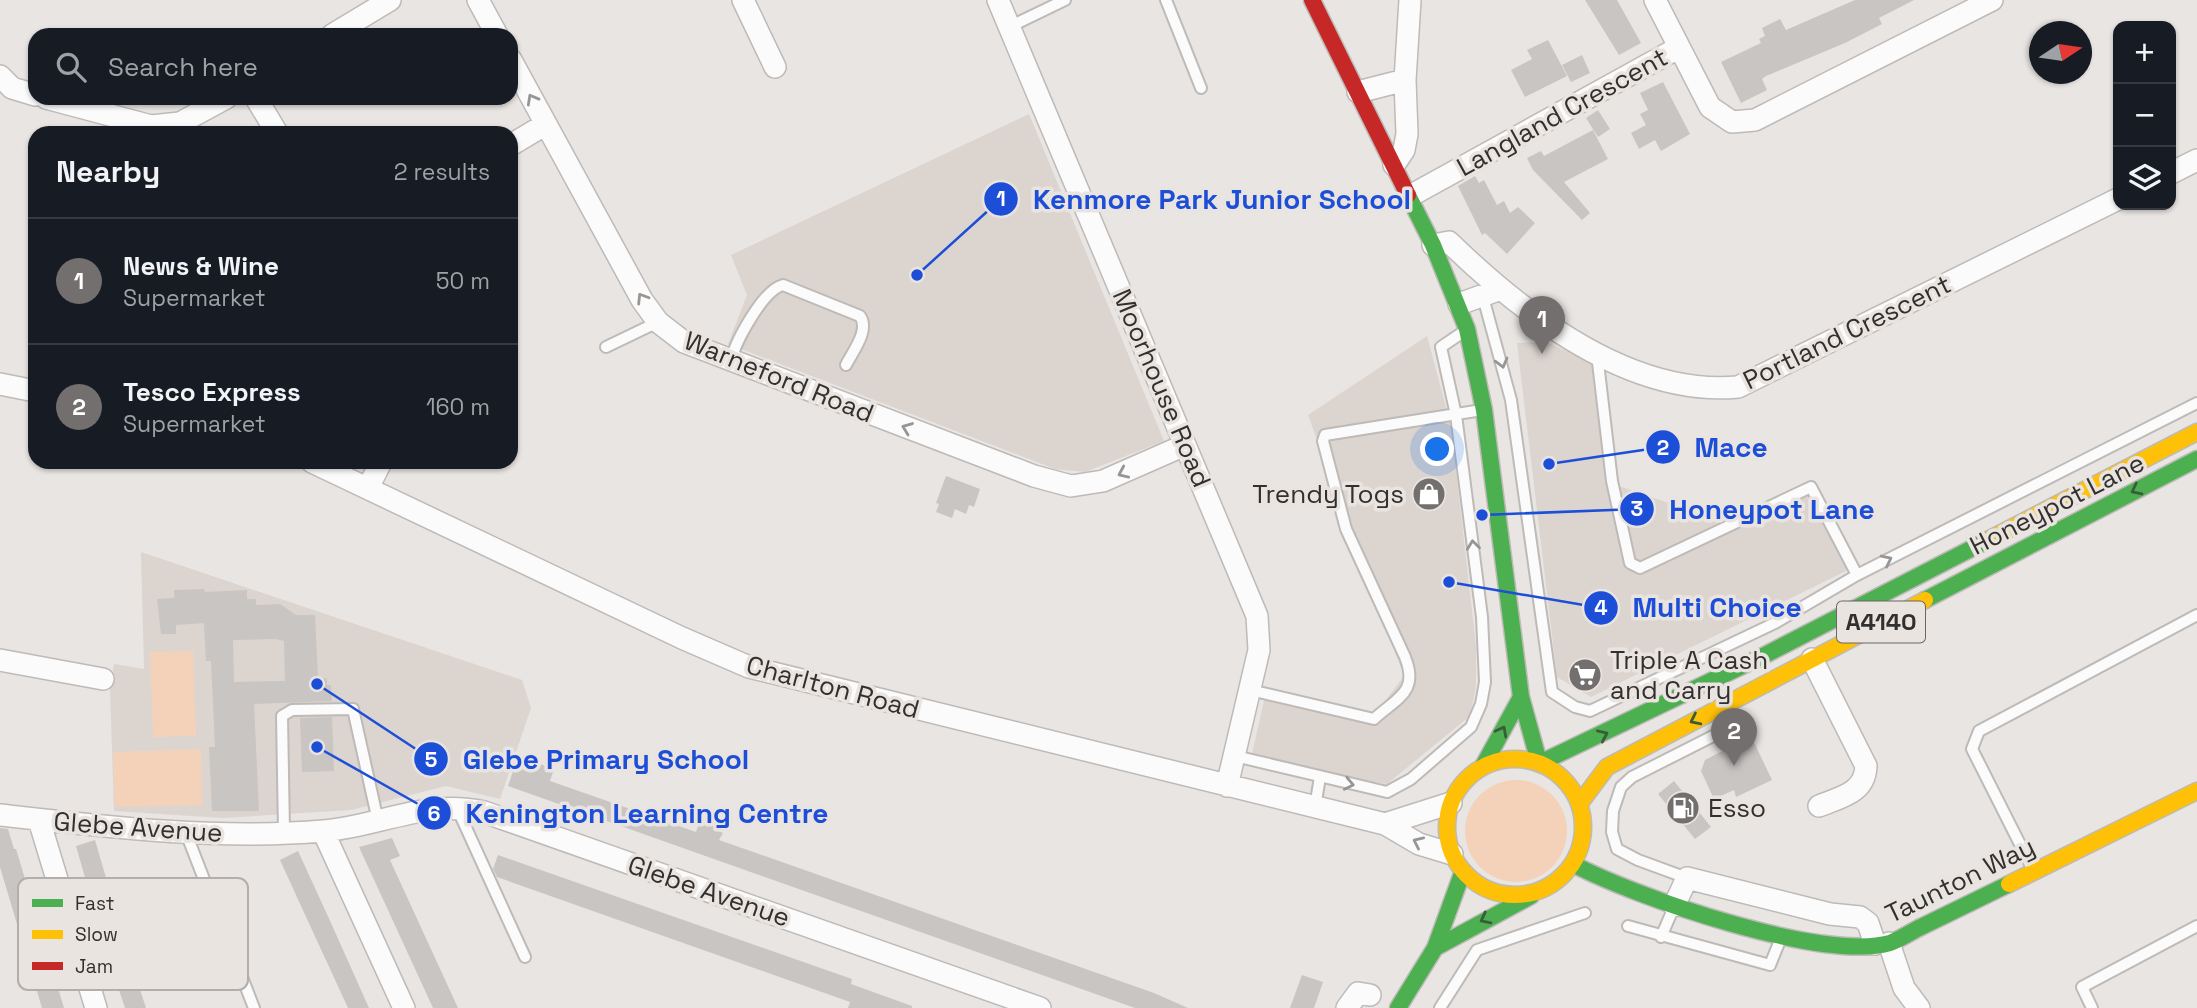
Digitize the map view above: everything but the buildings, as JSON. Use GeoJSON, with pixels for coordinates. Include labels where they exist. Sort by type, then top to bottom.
{"type":"FeatureCollection","features":[{"type":"Feature","properties":{"kind":"main road"},"geometry":{"type":"LineString","coordinates":[[1312,0],[1410,196],[1459,304],[1467,329],[1484,410],[1521,697],[1539,762]]}},
{"type":"Feature","properties":{"kind":"main road","name":"Honeypot Lane"},"geometry":{"type":"LineString","coordinates":[[1539,762],[1664,705],[2197,432]]}},
{"type":"Feature","properties":{"kind":"main road","name":"Honeypot Lane"},"geometry":{"type":"LineString","coordinates":[[1580,803],[1593,781],[1607,767],[1961,579],[2197,459]]}},
{"type":"Feature","properties":{"kind":"main road"},"geometry":{"type":"LineString","coordinates":[[1483,766],[1521,697]]}},
{"type":"Feature","properties":{"kind":"main road"},"geometry":{"type":"LineString","coordinates":[[1435,948],[1555,884],[1573,864],[1581,849],[1584,826],[1580,803],[1571,786],[1557,772],[1539,762],[1514,758],[1483,766],[1470,775],[1451,803],[1447,829],[1458,863],[1481,886],[1496,893],[1516,896],[1536,893]]}},
{"type":"Feature","properties":{"kind":"main road","name":"Taunton Way"},"geometry":{"type":"LineString","coordinates":[[1573,864],[1597,877],[1674,906],[1782,936],[1835,946],[1882,943],[2035,872],[2197,790]]}},
{"type":"Feature","properties":{"kind":"main road"},"geometry":{"type":"LineString","coordinates":[[1398,1008],[1435,948],[1458,863]]}},
{"type":"Feature","properties":{"kind":"street"},"geometry":{"type":"LineString","coordinates":[[344,28],[390,0]]}},
{"type":"Feature","properties":{"kind":"street"},"geometry":{"type":"LineString","coordinates":[[478,0],[493,28]]}},
{"type":"Feature","properties":{"kind":"street"},"geometry":{"type":"LineString","coordinates":[[743,0],[775,67]]}},
{"type":"Feature","properties":{"kind":"street","name":"Moorhouse Road"},"geometry":{"type":"LineString","coordinates":[[998,0],[1257,616],[1259,650],[1227,786]]}},
{"type":"Feature","properties":{"kind":"street"},"geometry":{"type":"LineString","coordinates":[[1394,164],[1404,150],[1407,134],[1405,80],[1410,0]]}},
{"type":"Feature","properties":{"kind":"street","name":"Langland Crescent"},"geometry":{"type":"LineString","coordinates":[[1655,0],[1710,107],[1732,122],[1755,120],[1992,0]]}},
{"type":"Feature","properties":{"kind":"street","name":"Langland Crescent"},"geometry":{"type":"LineString","coordinates":[[1410,196],[1678,48]]}},
{"type":"Feature","properties":{"kind":"street","name":"Warneford Road"},"geometry":{"type":"LineString","coordinates":[[518,73],[642,300],[658,322],[684,342],[1034,476],[1071,485],[1104,481],[1185,445]]}},
{"type":"Feature","properties":{"kind":"street"},"geometry":{"type":"LineString","coordinates":[[0,76],[12,88],[28,93]]}},
{"type":"Feature","properties":{"kind":"street"},"geometry":{"type":"LineString","coordinates":[[1358,92],[1405,80]]}},
{"type":"Feature","properties":{"kind":"street"},"geometry":{"type":"LineString","coordinates":[[72,105],[151,126],[180,123],[213,105]]}},
{"type":"Feature","properties":{"kind":"street"},"geometry":{"type":"LineString","coordinates":[[260,105],[273,126]]}},
{"type":"Feature","properties":{"kind":"street"},"geometry":{"type":"LineString","coordinates":[[518,141],[546,124]]}},
{"type":"Feature","properties":{"kind":"street"},"geometry":{"type":"LineString","coordinates":[[2176,170],[2197,160]]}},
{"type":"Feature","properties":{"kind":"street","name":"Portland Crescent"},"geometry":{"type":"LineString","coordinates":[[1433,245],[1449,242],[1491,293],[1597,354],[1647,374],[1707,390],[1738,387],[2113,201]]}},
{"type":"Feature","properties":{"kind":"street"},"geometry":{"type":"LineString","coordinates":[[1459,304],[1491,293]]}},
{"type":"Feature","properties":{"kind":"street"},"geometry":{"type":"LineString","coordinates":[[0,384],[28,390]]}},
{"type":"Feature","properties":{"kind":"street","name":"Charlton Road"},"geometry":{"type":"LineString","coordinates":[[327,469],[682,638],[749,667],[1385,824],[1458,863]]}},
{"type":"Feature","properties":{"kind":"street"},"geometry":{"type":"LineString","coordinates":[[368,488],[378,469]]}},
{"type":"Feature","properties":{"kind":"street"},"geometry":{"type":"LineString","coordinates":[[1812,659],[1866,766],[1866,778],[1859,789],[1819,806]]}},
{"type":"Feature","properties":{"kind":"street"},"geometry":{"type":"LineString","coordinates":[[0,660],[103,679]]}},
{"type":"Feature","properties":{"kind":"street"},"geometry":{"type":"LineString","coordinates":[[1385,824],[1451,803]]}},
{"type":"Feature","properties":{"kind":"street","name":"Glebe Avenue"},"geometry":{"type":"LineString","coordinates":[[0,816],[218,835],[323,831],[415,811],[456,806],[484,812],[1040,1008]]}},
{"type":"Feature","properties":{"kind":"street"},"geometry":{"type":"LineString","coordinates":[[39,820],[57,878]]}},
{"type":"Feature","properties":{"kind":"street"},"geometry":{"type":"LineString","coordinates":[[323,831],[404,1008]]}},
{"type":"Feature","properties":{"kind":"street"},"geometry":{"type":"LineString","coordinates":[[1674,906],[1687,878],[1830,914],[1860,917],[1868,923],[1882,943],[1904,988],[1919,1008]]}},
{"type":"Feature","properties":{"kind":"street"},"geometry":{"type":"LineString","coordinates":[[91,990],[96,1008]]}},
{"type":"Feature","properties":{"kind":"street"},"geometry":{"type":"LineString","coordinates":[[1347,1008],[1358,993],[1370,995]]}},
{"type":"Feature","properties":{"kind":"lane"},"geometry":{"type":"LineString","coordinates":[[1009,27],[1065,0]]}},
{"type":"Feature","properties":{"kind":"lane"},"geometry":{"type":"LineString","coordinates":[[1166,0],[1201,88]]}},
{"type":"Feature","properties":{"kind":"lane"},"geometry":{"type":"LineString","coordinates":[[731,361],[734,345],[770,293],[783,285],[860,316],[864,329],[846,365]]}},
{"type":"Feature","properties":{"kind":"lane"},"geometry":{"type":"LineString","coordinates":[[1235,756],[1387,792],[1411,779],[1471,727],[1511,610],[1511,400],[1491,293]]}},
{"type":"Feature","properties":{"kind":"lane"},"geometry":{"type":"LineString","coordinates":[[606,347],[658,322]]}},
{"type":"Feature","properties":{"kind":"lane"},"geometry":{"type":"LineString","coordinates":[[1467,329],[1441,346],[1455,415],[1511,610],[1552,692],[1575,707],[1590,711],[1775,623],[1857,575],[2197,403]]}},
{"type":"Feature","properties":{"kind":"lane"},"geometry":{"type":"LineString","coordinates":[[1597,354],[1612,481],[1630,564],[1640,568],[1811,487],[1857,575]]}},
{"type":"Feature","properties":{"kind":"lane"},"geometry":{"type":"LineString","coordinates":[[1250,690],[1374,719],[1409,687],[1412,675],[1405,657],[1346,529],[1323,441],[1325,435],[1484,410]]}},
{"type":"Feature","properties":{"kind":"lane"},"geometry":{"type":"LineString","coordinates":[[1948,530],[1959,554],[1961,579]]}},
{"type":"Feature","properties":{"kind":"lane"},"geometry":{"type":"LineString","coordinates":[[2035,872],[1972,749],[1979,731],[2197,615]]}},
{"type":"Feature","properties":{"kind":"lane"},"geometry":{"type":"LineString","coordinates":[[1653,682],[1664,705]]}},
{"type":"Feature","properties":{"kind":"lane"},"geometry":{"type":"LineString","coordinates":[[1687,878],[1623,854],[1614,841],[1612,811],[1621,787],[1632,777],[1725,730],[1722,706]]}},
{"type":"Feature","properties":{"kind":"lane"},"geometry":{"type":"LineString","coordinates":[[284,832],[282,716],[292,710],[353,709],[378,821]]}},
{"type":"Feature","properties":{"kind":"lane"},"geometry":{"type":"LineString","coordinates":[[1315,807],[1320,778]]}},
{"type":"Feature","properties":{"kind":"lane"},"geometry":{"type":"LineString","coordinates":[[456,806],[525,957]]}},
{"type":"Feature","properties":{"kind":"lane"},"geometry":{"type":"LineString","coordinates":[[186,833],[203,878]]}},
{"type":"Feature","properties":{"kind":"lane"},"geometry":{"type":"LineString","coordinates":[[1661,937],[1674,906]]}},
{"type":"Feature","properties":{"kind":"lane"},"geometry":{"type":"LineString","coordinates":[[1440,1008],[1477,950],[1585,913]]}},
{"type":"Feature","properties":{"kind":"lane"},"geometry":{"type":"LineString","coordinates":[[1628,926],[1770,965],[1782,936]]}},
{"type":"Feature","properties":{"kind":"lane"},"geometry":{"type":"LineString","coordinates":[[2092,1008],[2082,988],[2197,926]]}},
{"type":"Feature","properties":{"kind":"lane"},"geometry":{"type":"LineString","coordinates":[[247,990],[254,1008]]}},
{"type":"Feature","properties":{"kind":"shaded area"},"geometry":{"type":"Polygon","coordinates":[[[1029,114],[1164,441],[1085,472],[1055,469],[728,344],[747,295],[731,255],[1029,114]]]}},
{"type":"Feature","properties":{"kind":"shaded area"},"geometry":{"type":"Polygon","coordinates":[[[1427,336],[1451,426],[1476,646],[1476,686],[1470,716],[1387,784],[1250,763],[1266,692],[1374,716],[1404,676],[1308,415],[1427,336]]]}},
{"type":"Feature","properties":{"kind":"shaded area"},"geometry":{"type":"Polygon","coordinates":[[[1546,342],[1595,364],[1610,483],[1704,515],[1744,517],[1811,492],[1850,569],[1591,697],[1557,677],[1517,343],[1546,342]]]}},
{"type":"Feature","properties":{"kind":"shaded area"},"geometry":{"type":"Polygon","coordinates":[[[141,552],[522,680],[531,708],[500,799],[446,786],[351,810],[223,818],[114,811],[110,688],[114,664],[144,669],[141,552]]]}},
{"type":"Feature","properties":{"kind":"shaded area"},"geometry":{"type":"Polygon","coordinates":[[[193,651],[196,736],[153,737],[150,652],[193,651]]]}},
{"type":"Feature","properties":{"kind":"shaded area"},"geometry":{"type":"Polygon","coordinates":[[[201,749],[202,805],[115,807],[113,752],[201,749]]]}},
{"type":"Feature","properties":{"kind":"shaded area"},"geometry":{"type":"Polygon","coordinates":[[[1516,780],[1545,788],[1559,802],[1567,831],[1559,860],[1545,874],[1516,882],[1487,874],[1473,860],[1465,831],[1473,802],[1487,788],[1516,780]]]}},
{"type":"Feature","properties":{"kind":"traffic: fast"},"geometry":{"type":"LineString","coordinates":[[1408,195],[1433,245],[1467,329],[1484,410],[1521,697],[1539,762]]}},
{"type":"Feature","properties":{"kind":"traffic: fast"},"geometry":{"type":"LineString","coordinates":[[1925,600],[2197,459]]}},
{"type":"Feature","properties":{"kind":"traffic: fast"},"geometry":{"type":"LineString","coordinates":[[1540,763],[1765,655],[1990,539]]}},
{"type":"Feature","properties":{"kind":"traffic: fast"},"geometry":{"type":"LineString","coordinates":[[1483,766],[1521,697]]}},
{"type":"Feature","properties":{"kind":"traffic: fast"},"geometry":{"type":"LineString","coordinates":[[1573,864],[1639,893],[1730,923],[1821,943],[1860,946],[1890,943],[2009,884]]}},
{"type":"Feature","properties":{"kind":"traffic: fast"},"geometry":{"type":"LineString","coordinates":[[1398,1008],[1435,948],[1463,871]]}},
{"type":"Feature","properties":{"kind":"traffic: fast"},"geometry":{"type":"LineString","coordinates":[[1435,948],[1531,896]]}},
{"type":"Feature","properties":{"kind":"traffic: slow"},"geometry":{"type":"LineString","coordinates":[[1990,539],[2197,432]]}},
{"type":"Feature","properties":{"kind":"traffic: slow"},"geometry":{"type":"LineString","coordinates":[[1580,803],[1607,767],[1925,600]]}},
{"type":"Feature","properties":{"kind":"traffic: slow"},"geometry":{"type":"LineString","coordinates":[[1515,759],[1541,764],[1563,779],[1578,801],[1583,827],[1578,853],[1563,875],[1541,890],[1515,895],[1489,890],[1467,875],[1452,853],[1447,827],[1452,801],[1467,779],[1489,764],[1515,759]]}},
{"type":"Feature","properties":{"kind":"traffic: slow"},"geometry":{"type":"LineString","coordinates":[[2009,884],[2197,791]]}},
{"type":"Feature","properties":{"kind":"traffic: jam"},"geometry":{"type":"LineString","coordinates":[[1312,0],[1408,195]]}},
{"type":"Feature","properties":{"kind":"place","name":"Kenmore Park Junior School"},"geometry":{"type":"Point","coordinates":[917,275]}},
{"type":"Feature","properties":{"kind":"place","name":"News & Wine"},"geometry":{"type":"Point","coordinates":[1542,354]}},
{"type":"Feature","properties":{"kind":"place","name":"Mace"},"geometry":{"type":"Point","coordinates":[1549,464]}},
{"type":"Feature","properties":{"kind":"place","name":"Trendy Togs"},"geometry":{"type":"Point","coordinates":[1429,494]}},
{"type":"Feature","properties":{"kind":"place","name":"Honeypot Lane"},"geometry":{"type":"Point","coordinates":[1482,515]}},
{"type":"Feature","properties":{"kind":"place","name":"Multi Choice"},"geometry":{"type":"Point","coordinates":[1449,582]}},
{"type":"Feature","properties":{"kind":"place","name":"Triple A Cash and Carry"},"geometry":{"type":"Point","coordinates":[1585,675]}},
{"type":"Feature","properties":{"kind":"place","name":"Glebe Primary School"},"geometry":{"type":"Point","coordinates":[317,684]}},
{"type":"Feature","properties":{"kind":"place","name":"Kenington Learning Centre"},"geometry":{"type":"Point","coordinates":[317,747]}},
{"type":"Feature","properties":{"kind":"place","name":"Tesco Express"},"geometry":{"type":"Point","coordinates":[1734,766]}},
{"type":"Feature","properties":{"kind":"place","name":"Esso"},"geometry":{"type":"Point","coordinates":[1683,808]}}]}
